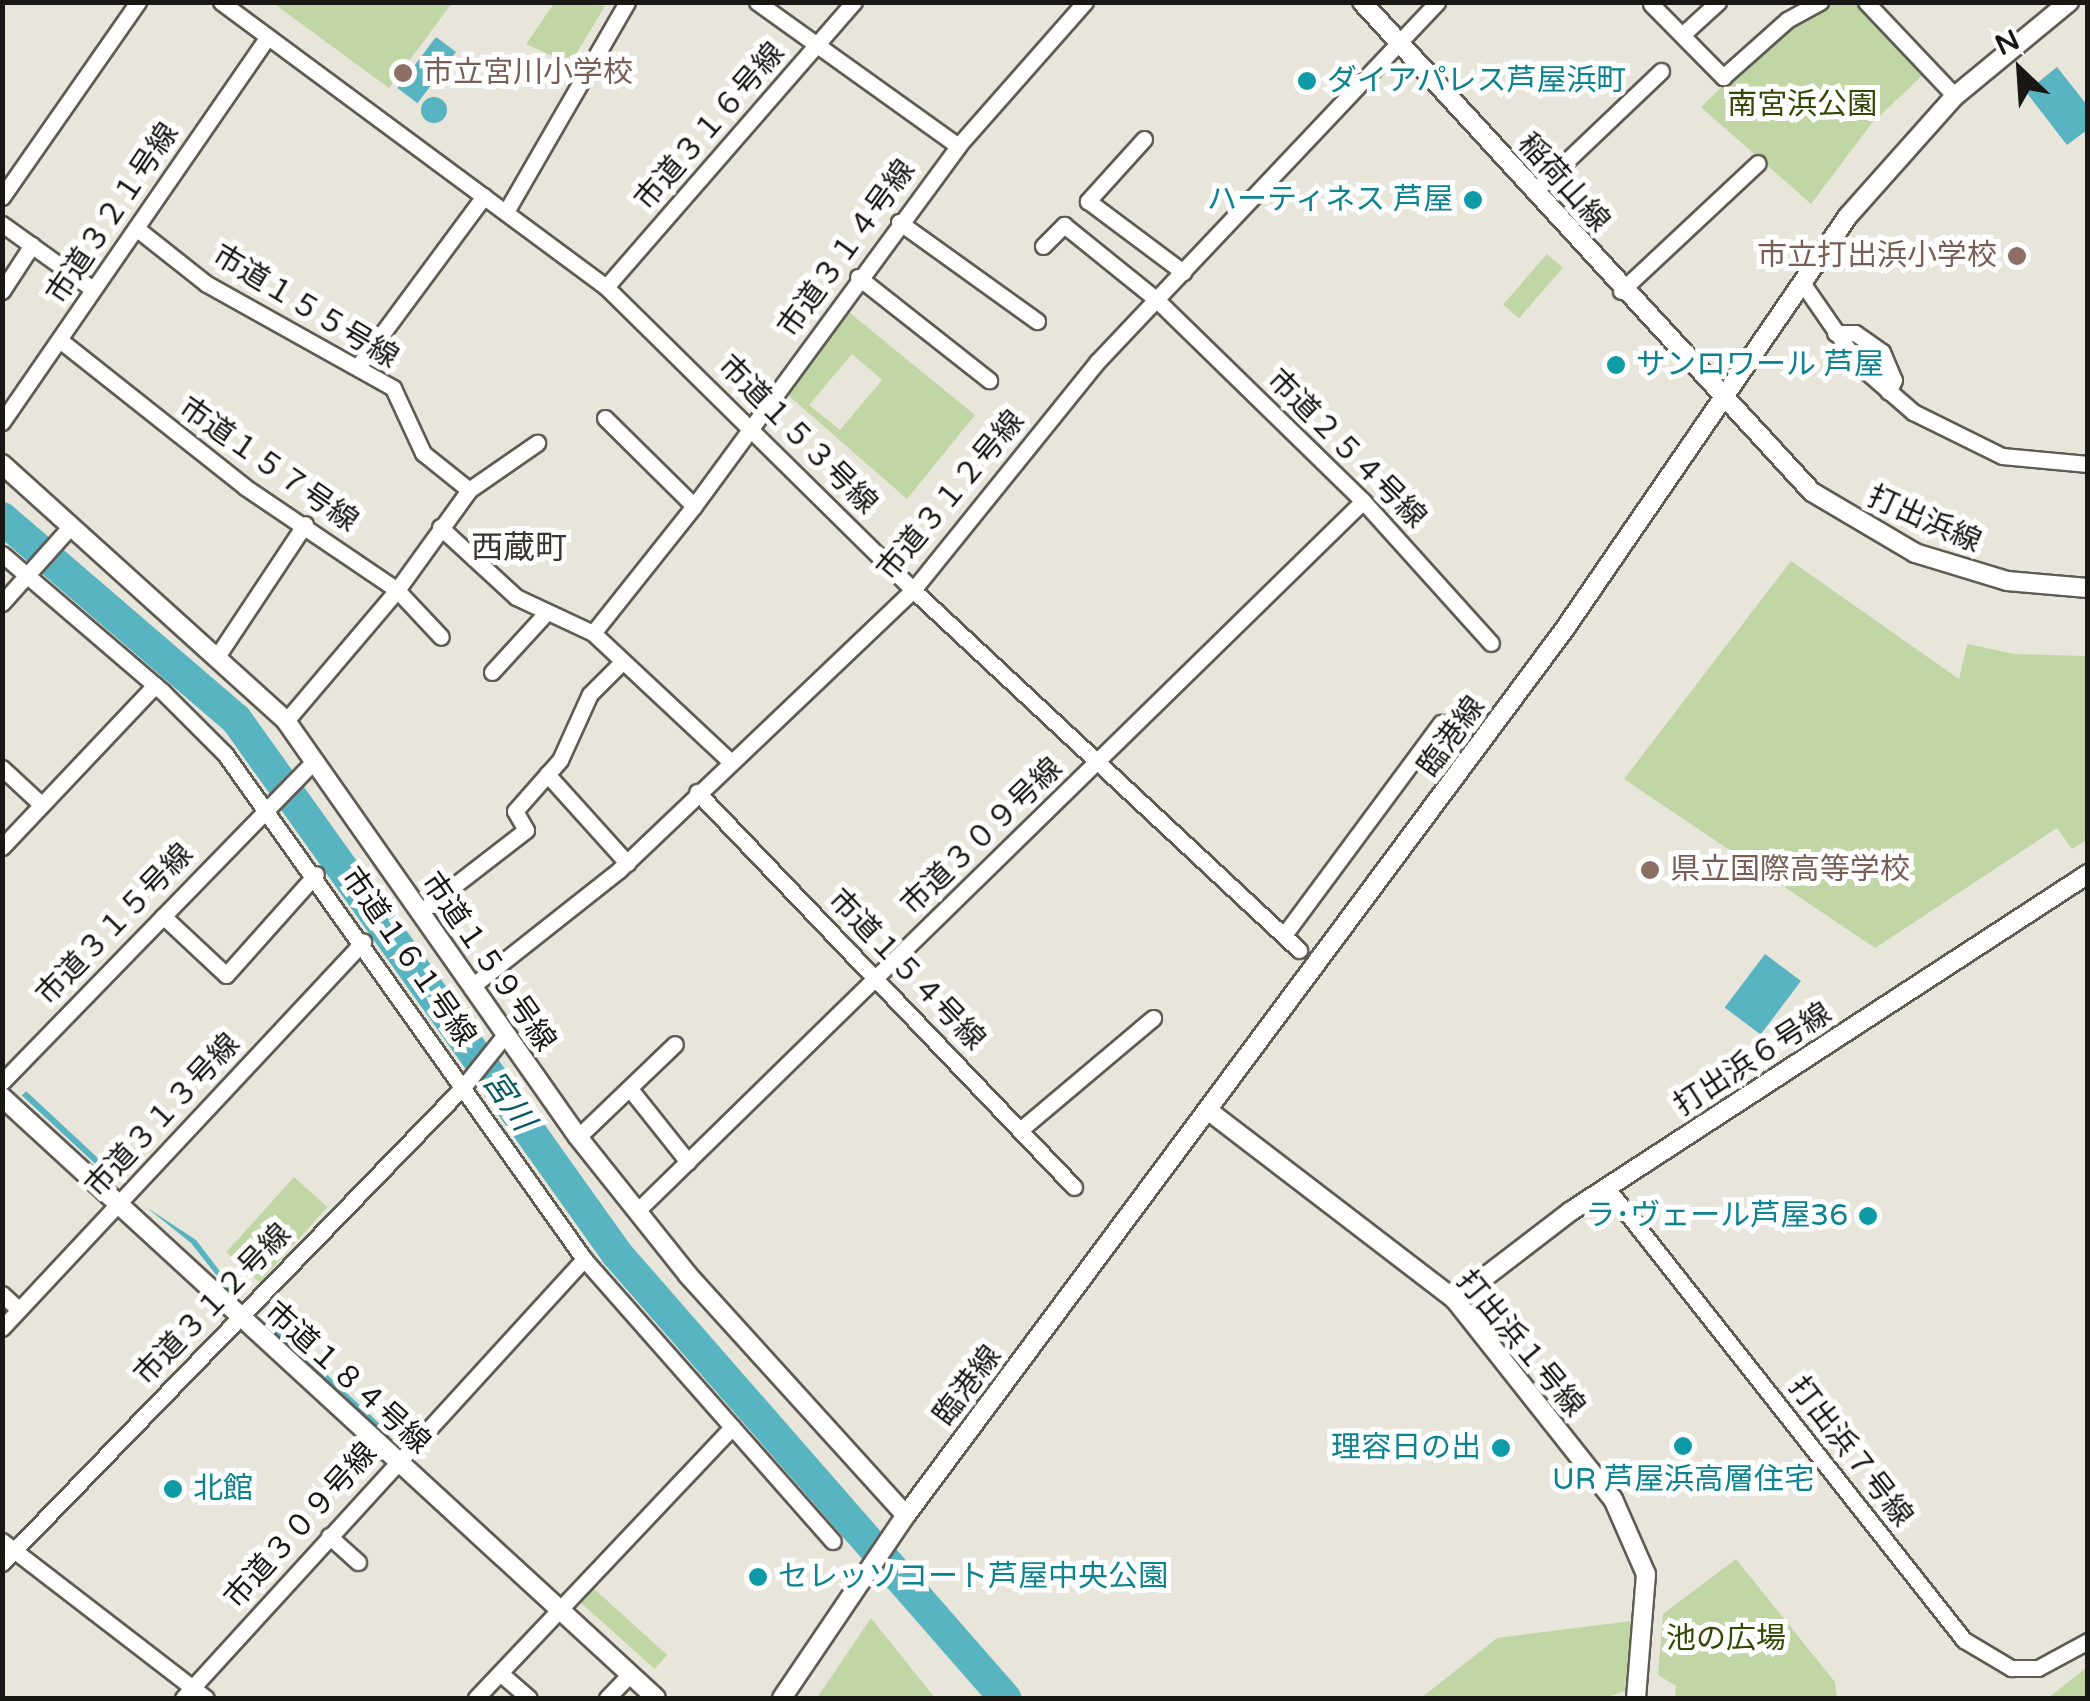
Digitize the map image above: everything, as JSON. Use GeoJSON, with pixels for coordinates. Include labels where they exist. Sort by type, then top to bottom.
{"type":"FeatureCollection","features":[{"type":"Feature","properties":{"kind":"street"},"geometry":{"type":"LineString","coordinates":[[2,197],[138,2]]}},
{"type":"Feature","properties":{"kind":"street","name":"市道１５３号線"},"geometry":{"type":"LineString","coordinates":[[220,2],[507,210],[606,287],[753,427],[912,590],[1300,950]]}},
{"type":"Feature","properties":{"kind":"street"},"geometry":{"type":"LineString","coordinates":[[507,210],[627,2]]}},
{"type":"Feature","properties":{"kind":"street"},"geometry":{"type":"LineString","coordinates":[[757,2],[958,146]]}},
{"type":"Feature","properties":{"kind":"street","name":"市道３１６号線"},"geometry":{"type":"LineString","coordinates":[[606,287],[854,2]]}},
{"type":"Feature","properties":{"kind":"street","name":"市道３１４号線"},"geometry":{"type":"LineString","coordinates":[[593,633],[694,506],[858,276],[958,146],[1085,2]]}},
{"type":"Feature","properties":{"kind":"street","name":"稲荷山線"},"geometry":{"type":"LineString","coordinates":[[1362,2],[1722,401]]}},
{"type":"Feature","properties":{"kind":"street","name":"市道３１２号線"},"geometry":{"type":"LineString","coordinates":[[471,987],[627,863],[912,590],[1097,362],[1437,2]]}},
{"type":"Feature","properties":{"kind":"street"},"geometry":{"type":"LineString","coordinates":[[1682,36],[1718,2]]}},
{"type":"Feature","properties":{"kind":"street"},"geometry":{"type":"LineString","coordinates":[[1651,4],[1723,77],[1787,20],[1820,2]]}},
{"type":"Feature","properties":{"kind":"street"},"geometry":{"type":"LineString","coordinates":[[1866,2],[1955,96]]}},
{"type":"Feature","properties":{"kind":"street","name":"臨港線"},"geometry":{"type":"LineString","coordinates":[[782,1698],[902,1520],[1564,630],[1887,165],[1955,96],[2068,2]]}},
{"type":"Feature","properties":{"kind":"street","name":"市道３２１号線"},"geometry":{"type":"LineString","coordinates":[[2,422],[268,36]]}},
{"type":"Feature","properties":{"kind":"street"},"geometry":{"type":"LineString","coordinates":[[1534,191],[1661,71]]}},
{"type":"Feature","properties":{"kind":"street"},"geometry":{"type":"LineString","coordinates":[[1144,139],[1088,201],[1183,272]]}},
{"type":"Feature","properties":{"kind":"street"},"geometry":{"type":"LineString","coordinates":[[1621,291],[1758,163]]}},
{"type":"Feature","properties":{"kind":"street"},"geometry":{"type":"LineString","coordinates":[[359,364],[484,196]]}},
{"type":"Feature","properties":{"kind":"street"},"geometry":{"type":"LineString","coordinates":[[899,222],[1037,321]]}},
{"type":"Feature","properties":{"kind":"street"},"geometry":{"type":"LineString","coordinates":[[2,224],[91,288]]}},
{"type":"Feature","properties":{"kind":"street","name":"市道２５４号線"},"geometry":{"type":"LineString","coordinates":[[1043,246],[1064,225],[1157,300],[1363,501],[1490,643]]}},
{"type":"Feature","properties":{"kind":"street","name":"市道１５５号線"},"geometry":{"type":"LineString","coordinates":[[136,228],[207,284],[359,364],[392,388],[424,453],[469,490]]}},
{"type":"Feature","properties":{"kind":"street"},"geometry":{"type":"LineString","coordinates":[[2,291],[32,245]]}},
{"type":"Feature","properties":{"kind":"street"},"geometry":{"type":"LineString","coordinates":[[858,276],[989,380]]}},
{"type":"Feature","properties":{"kind":"street"},"geometry":{"type":"LineString","coordinates":[[1803,284],[1835,334],[1888,392],[1943,429],[2002,456],[2088,464]]}},
{"type":"Feature","properties":{"kind":"street"},"geometry":{"type":"LineString","coordinates":[[1835,334],[1856,334],[1882,352],[1894,380],[1888,392]]}},
{"type":"Feature","properties":{"kind":"street","name":"市道１５７号線"},"geometry":{"type":"LineString","coordinates":[[60,342],[245,487],[396,590],[441,637]]}},
{"type":"Feature","properties":{"kind":"street","name":"打出浜線"},"geometry":{"type":"LineString","coordinates":[[1722,401],[1812,492],[1878,536],[2007,581],[2088,588]]}},
{"type":"Feature","properties":{"kind":"street"},"geometry":{"type":"LineString","coordinates":[[605,418],[694,506]]}},
{"type":"Feature","properties":{"kind":"street"},"geometry":{"type":"LineString","coordinates":[[286,721],[396,590],[469,490],[537,443]]}},
{"type":"Feature","properties":{"kind":"street","name":"市道１５９号線"},"geometry":{"type":"LineString","coordinates":[[2,464],[218,655],[286,721],[471,987],[500,1042],[637,1210],[902,1520]]}},
{"type":"Feature","properties":{"kind":"street","name":"市道３０９号線"},"geometry":{"type":"LineString","coordinates":[[637,1210],[1363,501]]}},
{"type":"Feature","properties":{"kind":"street"},"geometry":{"type":"LineString","coordinates":[[218,655],[304,524]]}},
{"type":"Feature","properties":{"kind":"street"},"geometry":{"type":"LineString","coordinates":[[2,603],[70,527]]}},
{"type":"Feature","properties":{"kind":"street"},"geometry":{"type":"LineString","coordinates":[[440,527],[516,597],[593,633],[730,761]]}},
{"type":"Feature","properties":{"kind":"street","name":"市道１６１号線"},"geometry":{"type":"LineString","coordinates":[[2,554],[155,685],[270,805],[466,1083],[584,1259],[832,1541]]}},
{"type":"Feature","properties":{"kind":"street"},"geometry":{"type":"LineString","coordinates":[[492,672],[548,612]]}},
{"type":"Feature","properties":{"kind":"street"},"geometry":{"type":"LineString","coordinates":[[420,912],[526,830],[515,811],[547,774],[590,694],[622,662]]}},
{"type":"Feature","properties":{"kind":"street"},"geometry":{"type":"LineString","coordinates":[[3,845],[155,685]]}},
{"type":"Feature","properties":{"kind":"street"},"geometry":{"type":"LineString","coordinates":[[1284,935],[1441,723]]}},
{"type":"Feature","properties":{"kind":"street","name":"市道３１５号線"},"geometry":{"type":"LineString","coordinates":[[2,1082],[315,760]]}},
{"type":"Feature","properties":{"kind":"street"},"geometry":{"type":"LineString","coordinates":[[2,768],[42,805]]}},
{"type":"Feature","properties":{"kind":"street"},"geometry":{"type":"LineString","coordinates":[[547,774],[627,863]]}},
{"type":"Feature","properties":{"kind":"street","name":"市道１５４号線"},"geometry":{"type":"LineString","coordinates":[[697,792],[1074,1187]]}},
{"type":"Feature","properties":{"kind":"street"},"geometry":{"type":"LineString","coordinates":[[162,916],[226,975],[316,874]]}},
{"type":"Feature","properties":{"kind":"street","name":"打出浜６号線"},"geometry":{"type":"LineString","coordinates":[[1455,1300],[1607,1188],[2088,874]]}},
{"type":"Feature","properties":{"kind":"street","name":"市道３１３号線"},"geometry":{"type":"LineString","coordinates":[[2,1328],[363,942]]}},
{"type":"Feature","properties":{"kind":"street"},"geometry":{"type":"LineString","coordinates":[[1020,1130],[1153,1018]]}},
{"type":"Feature","properties":{"kind":"street","name":"市道３１２号線"},"geometry":{"type":"LineString","coordinates":[[2,1563],[8,1546],[239,1317],[466,1083],[500,1042]]}},
{"type":"Feature","properties":{"kind":"street"},"geometry":{"type":"LineString","coordinates":[[578,1136],[675,1044]]}},
{"type":"Feature","properties":{"kind":"street"},"geometry":{"type":"LineString","coordinates":[[630,1089],[688,1162]]}},
{"type":"Feature","properties":{"kind":"street","name":"市道１８４号線"},"geometry":{"type":"LineString","coordinates":[[2,1096],[656,1698]]}},
{"type":"Feature","properties":{"kind":"street","name":"打出浜１号線"},"geometry":{"type":"LineString","coordinates":[[1209,1111],[1455,1300],[1631,1530],[1648,1593],[1636,1698]]}},
{"type":"Feature","properties":{"kind":"street","name":"打出浜７号線"},"geometry":{"type":"LineString","coordinates":[[1607,1188],[1964,1640],[2011,1668],[2038,1668],[2088,1642]]}},
{"type":"Feature","properties":{"kind":"street","name":"市道３０９号線"},"geometry":{"type":"LineString","coordinates":[[194,1695],[329,1536],[584,1259]]}},
{"type":"Feature","properties":{"kind":"street"},"geometry":{"type":"LineString","coordinates":[[2,1294],[19,1310]]}},
{"type":"Feature","properties":{"kind":"street"},"geometry":{"type":"LineString","coordinates":[[476,1698],[732,1426]]}},
{"type":"Feature","properties":{"kind":"street"},"geometry":{"type":"LineString","coordinates":[[329,1536],[358,1562]]}},
{"type":"Feature","properties":{"kind":"street"},"geometry":{"type":"LineString","coordinates":[[8,1546],[194,1695]]}},
{"type":"Feature","properties":{"kind":"street"},"geometry":{"type":"LineString","coordinates":[[500,1673],[529,1698]]}},
{"type":"Feature","properties":{"kind":"street"},"geometry":{"type":"LineString","coordinates":[[607,1698],[630,1674]]}},
{"type":"Feature","properties":{"kind":"green space"},"geometry":{"type":"Polygon","coordinates":[[[273,2],[452,3],[389,88],[273,2]]]}},
{"type":"Feature","properties":{"kind":"green space"},"geometry":{"type":"Polygon","coordinates":[[[555,2],[605,6],[570,64],[526,44],[555,2]]]}},
{"type":"Feature","properties":{"kind":"green space","name":"南宮浜公園"},"geometry":{"type":"Polygon","coordinates":[[[1827,3],[1861,3],[1927,71],[1871,124],[1811,204],[1701,107],[1788,23],[1827,3]]]}},
{"type":"Feature","properties":{"kind":"green space"},"geometry":{"type":"Polygon","coordinates":[[[1547,254],[1563,268],[1519,318],[1503,305],[1547,254]]]}},
{"type":"Feature","properties":{"kind":"green space"},"geometry":{"type":"Polygon","coordinates":[[[845,309],[975,415],[907,499],[788,395],[845,309]],[[852,354],[809,405],[840,430],[882,380],[852,354]]]}},
{"type":"Feature","properties":{"kind":"green space"},"geometry":{"type":"Polygon","coordinates":[[[1791,561],[1959,679],[1967,644],[2014,654],[2087,656],[2087,840],[2072,849],[2057,828],[1875,948],[1624,779],[1791,561]]]}},
{"type":"Feature","properties":{"kind":"green space"},"geometry":{"type":"Polygon","coordinates":[[[294,1177],[327,1207],[260,1282],[226,1252],[294,1177]]]}},
{"type":"Feature","properties":{"kind":"green space","name":"池の広場"},"geometry":{"type":"Polygon","coordinates":[[[1736,1559],[1835,1682],[1837,1698],[1675,1698],[1676,1686],[1658,1675],[1663,1614],[1736,1559]]]}},
{"type":"Feature","properties":{"kind":"green space"},"geometry":{"type":"Polygon","coordinates":[[[593,1588],[667,1655],[655,1669],[580,1602],[593,1588]]]}},
{"type":"Feature","properties":{"kind":"green space"},"geometry":{"type":"Polygon","coordinates":[[[871,1618],[935,1698],[817,1698],[871,1618]]]}},
{"type":"Feature","properties":{"kind":"green space"},"geometry":{"type":"Polygon","coordinates":[[[1631,1621],[1625,1691],[1604,1698],[1421,1698],[1497,1638],[1631,1621]]]}},
{"type":"Feature","properties":{"kind":"green space"},"geometry":{"type":"Polygon","coordinates":[[[2087,1667],[2087,1698],[2048,1698],[2087,1667]]]}},
{"type":"Feature","properties":{"kind":"water"},"geometry":{"type":"Polygon","coordinates":[[[436,37],[456,52],[417,103],[397,88],[436,37]]]}},
{"type":"Feature","properties":{"kind":"water"},"geometry":{"type":"Polygon","coordinates":[[[2057,67],[2087,105],[2087,130],[2067,145],[2026,92],[2057,67]]]}},
{"type":"Feature","properties":{"kind":"water"},"geometry":{"type":"Polygon","coordinates":[[[434,97],[443,101],[447,110],[443,119],[434,123],[425,119],[421,110],[425,101],[434,97]]]}},
{"type":"Feature","properties":{"kind":"water"},"geometry":{"type":"Polygon","coordinates":[[[1765,954],[1801,981],[1761,1035],[1725,1008],[1765,954]]]}},
{"type":"Feature","properties":{"kind":"water"},"geometry":{"type":"Polygon","coordinates":[[[26,1091],[117,1176],[113,1181],[22,1095],[26,1091]]]}},
{"type":"Feature","properties":{"kind":"water"},"geometry":{"type":"Polygon","coordinates":[[[146,1207],[196,1240],[232,1287],[228,1290],[191,1243],[146,1207]]]}},
{"type":"Feature","properties":{"kind":"water"},"geometry":{"type":"Polygon","coordinates":[[[277,1328],[391,1434],[386,1440],[272,1333],[277,1328]]]}},
{"type":"Feature","properties":{"kind":"waterway","name":"宮川"},"geometry":{"type":"LineString","coordinates":[[2,518],[236,719],[617,1254],[1005,1698]]}},
{"type":"Feature","properties":{"kind":"place","name":"市立宮川小学校"},"geometry":{"type":"Point","coordinates":[403,73]}},
{"type":"Feature","properties":{"kind":"place","name":"ダイアパレス芦屋浜町"},"geometry":{"type":"Point","coordinates":[1307,81]}},
{"type":"Feature","properties":{"kind":"place","name":"ハーティネス 芦屋"},"geometry":{"type":"Point","coordinates":[1473,200]}},
{"type":"Feature","properties":{"kind":"place","name":"市立打出浜小学校"},"geometry":{"type":"Point","coordinates":[2017,256]}},
{"type":"Feature","properties":{"kind":"place","name":"サンロワール 芦屋"},"geometry":{"type":"Point","coordinates":[1616,365]}},
{"type":"Feature","properties":{"kind":"place","name":"県立国際高等学校"},"geometry":{"type":"Point","coordinates":[1650,870]}},
{"type":"Feature","properties":{"kind":"place","name":"ラ･ヴェール芦屋36"},"geometry":{"type":"Point","coordinates":[1868,1216]}},
{"type":"Feature","properties":{"kind":"place","name":"UR 芦屋浜高層住宅"},"geometry":{"type":"Point","coordinates":[1683,1446]}},
{"type":"Feature","properties":{"kind":"place","name":"理容日の出"},"geometry":{"type":"Point","coordinates":[1501,1448]}},
{"type":"Feature","properties":{"kind":"place","name":"北館"},"geometry":{"type":"Point","coordinates":[173,1489]}},
{"type":"Feature","properties":{"kind":"place","name":"セレッソコート芦屋中央公園"},"geometry":{"type":"Point","coordinates":[758,1577]}},
{"type":"Feature","properties":{"kind":"district","name":"西蔵町"},"geometry":{"type":"Point","coordinates":[519,548]}}]}
